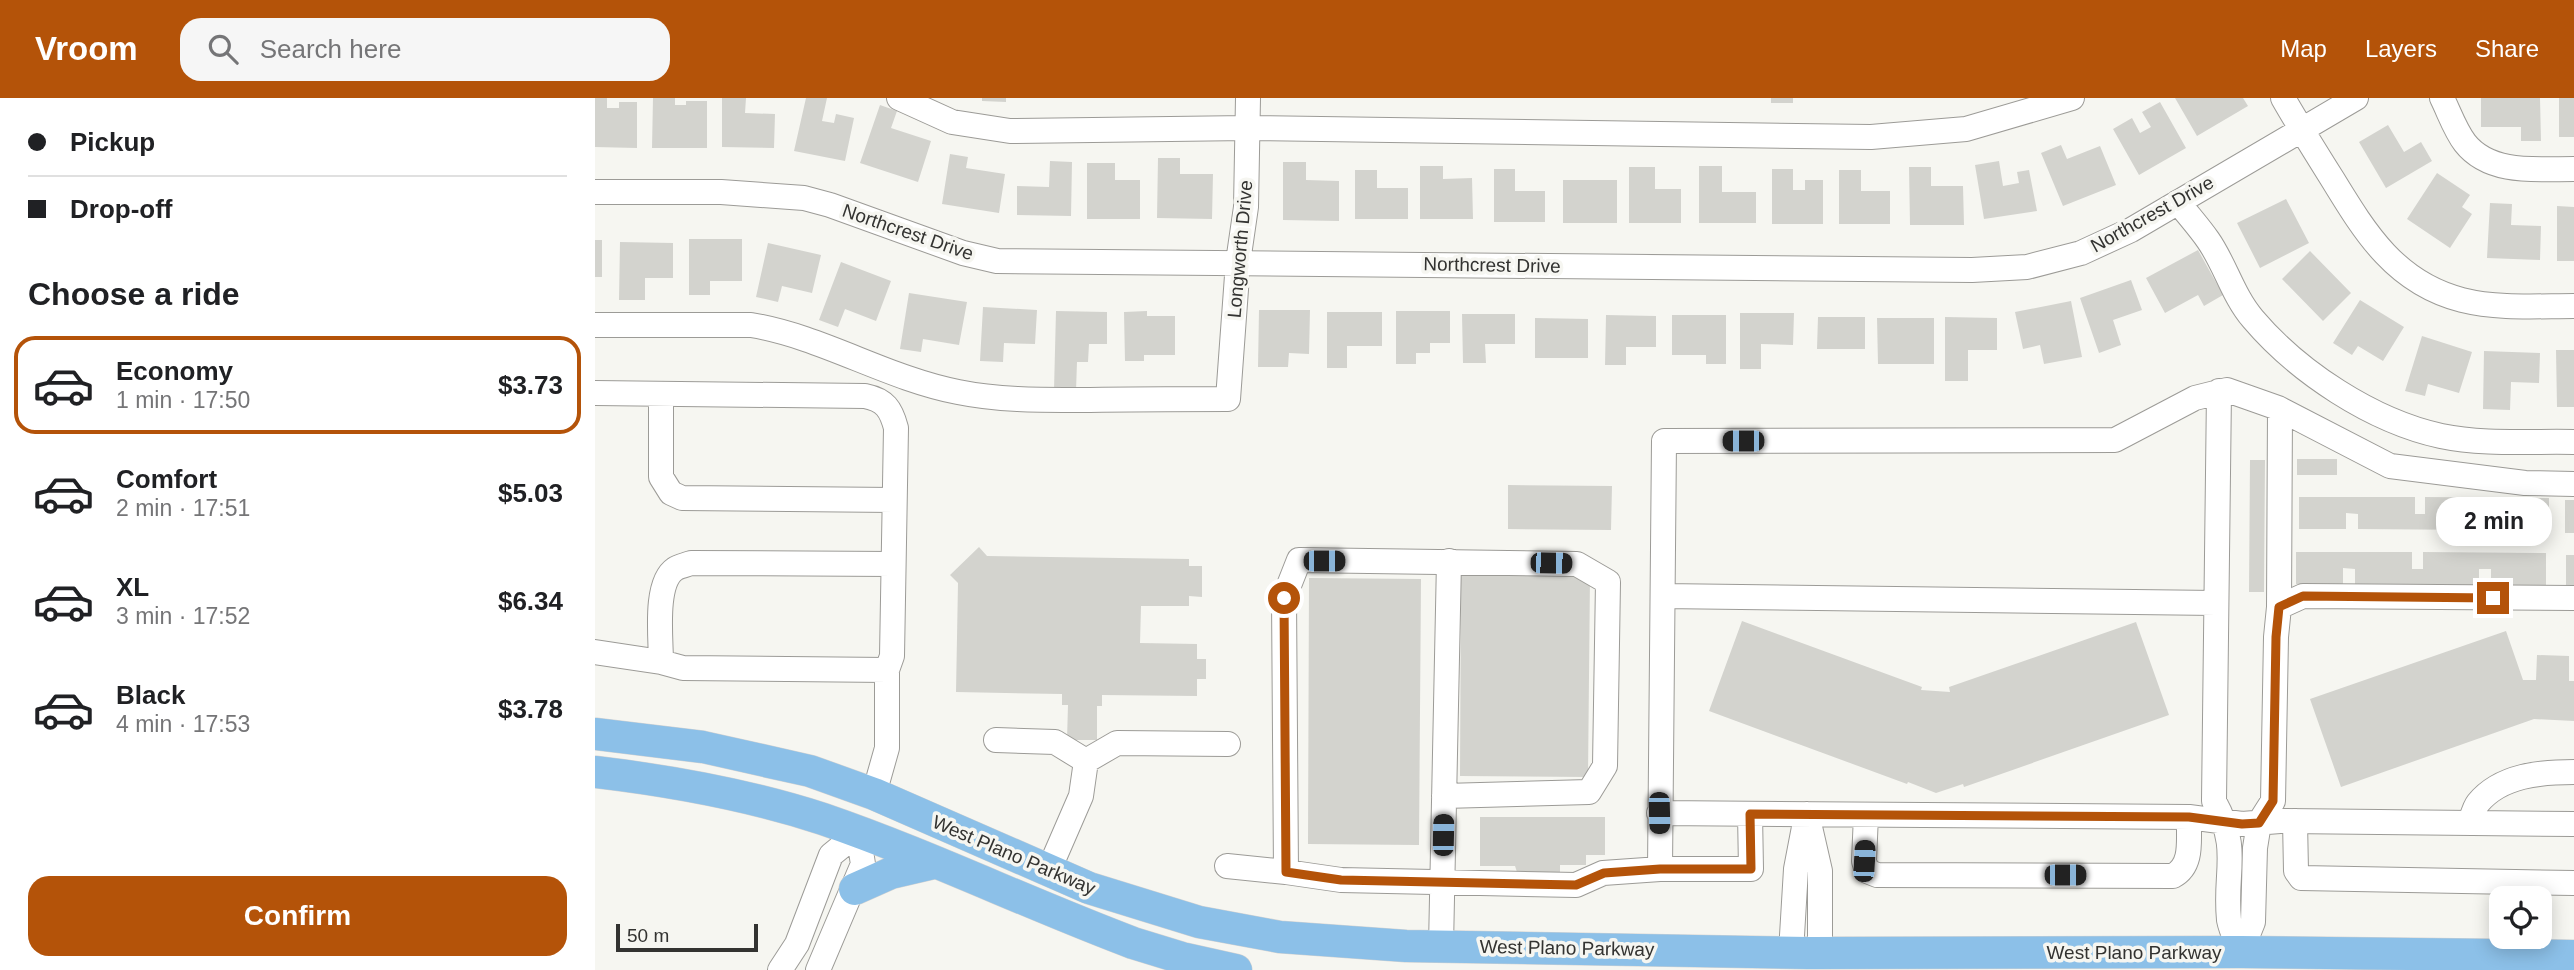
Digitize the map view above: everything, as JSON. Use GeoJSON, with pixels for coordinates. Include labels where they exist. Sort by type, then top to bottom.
{"type":"FeatureCollection","features":[{"type":"Feature","properties":{"kind":"main road","name":"West Plano Parkway"},"geometry":{"type":"LineString","coordinates":[[595,734],[703,747],[810,771],[874,794],[1089,888],[1221,927],[1280,937],[1358,944],[1806,961],[2240,961],[2574,956]]}},
{"type":"Feature","properties":{"kind":"main road","name":"West Plano Parkway"},"geometry":{"type":"LineString","coordinates":[[595,772],[732,793],[823,820],[1133,943],[1224,968]]}},
{"type":"Feature","properties":{"kind":"main road"},"geometry":{"type":"LineString","coordinates":[[858,833],[874,794]]}},
{"type":"Feature","properties":{"kind":"main road"},"geometry":{"type":"LineString","coordinates":[[855,889],[891,873],[934,863]]}},
{"type":"Feature","properties":{"kind":"street"},"geometry":{"type":"LineString","coordinates":[[899,98],[952,122],[1010,131],[1247,128],[1871,138],[1966,129],[2072,98]]}},
{"type":"Feature","properties":{"kind":"street","name":"Longworth Drive"},"geometry":{"type":"LineString","coordinates":[[595,325],[751,325],[769,328],[797,335],[926,384],[957,392],[1011,400],[1228,399],[1238,262],[1246,207],[1248,98]]}},
{"type":"Feature","properties":{"kind":"street"},"geometry":{"type":"LineString","coordinates":[[2283,98],[2363,231],[2389,259],[2420,282],[2440,293],[2464,300],[2500,305],[2574,306]]}},
{"type":"Feature","properties":{"kind":"street","name":"Northcrest Drive"},"geometry":{"type":"LineString","coordinates":[[595,192],[720,192],[804,198],[963,253],[997,261],[1986,269],[2027,267],[2081,253],[2131,230],[2356,98]]}},
{"type":"Feature","properties":{"kind":"street"},"geometry":{"type":"LineString","coordinates":[[2442,98],[2465,143],[2481,157],[2498,165],[2526,169],[2574,169]]}},
{"type":"Feature","properties":{"kind":"street"},"geometry":{"type":"LineString","coordinates":[[2178,202],[2208,240],[2252,318],[2294,358],[2334,390],[2394,421],[2441,436],[2574,442]]}},
{"type":"Feature","properties":{"kind":"street"},"geometry":{"type":"LineString","coordinates":[[1660,869],[1664,441],[2115,440],[2195,398],[2227,390],[2280,410],[2389,466],[2525,483],[2574,484]]}},
{"type":"Feature","properties":{"kind":"street"},"geometry":{"type":"LineString","coordinates":[[2219,391],[2214,801],[2226,822],[2231,846],[2229,921],[2240,961]]}},
{"type":"Feature","properties":{"kind":"street"},"geometry":{"type":"LineString","coordinates":[[595,393],[865,396],[880,399],[892,412],[896,428],[892,656],[887,670],[887,748],[874,794]]}},
{"type":"Feature","properties":{"kind":"street"},"geometry":{"type":"LineString","coordinates":[[661,394],[661,477],[671,493],[683,498],[894,500]]}},
{"type":"Feature","properties":{"kind":"street"},"geometry":{"type":"LineString","coordinates":[[2240,961],[2253,922],[2255,848],[2259,823],[2273,801],[2279,607],[2280,410]]}},
{"type":"Feature","properties":{"kind":"street"},"geometry":{"type":"LineString","coordinates":[[1286,872],[1284,598],[1299,561],[1577,564],[1608,582],[1605,766],[1590,792],[1444,796]]}},
{"type":"Feature","properties":{"kind":"street"},"geometry":{"type":"LineString","coordinates":[[1441,946],[1449,561]]}},
{"type":"Feature","properties":{"kind":"street"},"geometry":{"type":"LineString","coordinates":[[660,662],[663,583],[674,569],[691,563],[893,564]]}},
{"type":"Feature","properties":{"kind":"street"},"geometry":{"type":"LineString","coordinates":[[1663,596],[2216,603]]}},
{"type":"Feature","properties":{"kind":"street"},"geometry":{"type":"LineString","coordinates":[[2279,607],[2303,596],[2574,598]]}},
{"type":"Feature","properties":{"kind":"street"},"geometry":{"type":"LineString","coordinates":[[595,652],[683,668],[887,670]]}},
{"type":"Feature","properties":{"kind":"street"},"geometry":{"type":"LineString","coordinates":[[996,740],[1055,742],[1086,761]]}},
{"type":"Feature","properties":{"kind":"street"},"geometry":{"type":"LineString","coordinates":[[1086,761],[1117,743],[1228,744]]}},
{"type":"Feature","properties":{"kind":"street"},"geometry":{"type":"LineString","coordinates":[[1048,872],[1081,796],[1086,761]]}},
{"type":"Feature","properties":{"kind":"street"},"geometry":{"type":"LineString","coordinates":[[2470,823],[2476,804],[2495,788],[2523,776],[2545,772],[2574,772]]}},
{"type":"Feature","properties":{"kind":"street"},"geometry":{"type":"LineString","coordinates":[[1659,813],[2189,817],[2259,823],[2295,821],[2574,824]]}},
{"type":"Feature","properties":{"kind":"street"},"geometry":{"type":"LineString","coordinates":[[1227,866],[1341,880],[1576,885],[1604,873],[1660,869],[1751,869],[1750,814]]}},
{"type":"Feature","properties":{"kind":"street"},"geometry":{"type":"LineString","coordinates":[[1806,961],[1796,869],[1807,814]]}},
{"type":"Feature","properties":{"kind":"street"},"geometry":{"type":"LineString","coordinates":[[1866,815],[1864,861],[1867,871],[1877,875],[2173,876],[2181,872],[2187,862],[2189,817]]}},
{"type":"Feature","properties":{"kind":"street"},"geometry":{"type":"LineString","coordinates":[[2295,821],[2296,871],[2301,878],[2574,883]]}},
{"type":"Feature","properties":{"kind":"street"},"geometry":{"type":"LineString","coordinates":[[818,970],[855,889],[863,864],[858,833]]}},
{"type":"Feature","properties":{"kind":"street"},"geometry":{"type":"LineString","coordinates":[[780,970],[797,944],[831,855],[858,833]]}},
{"type":"Feature","properties":{"kind":"street"},"geometry":{"type":"LineString","coordinates":[[1221,927],[1224,968]]}},
{"type":"Feature","properties":{"kind":"building"},"geometry":{"type":"Polygon","coordinates":[[[595,98],[607,98],[607,108],[619,108],[619,102],[637,102],[637,148],[595,147],[595,98]]]}},
{"type":"Feature","properties":{"kind":"building"},"geometry":{"type":"Polygon","coordinates":[[[653,98],[675,98],[675,105],[686,105],[686,101],[707,101],[707,148],[652,148],[653,98]]]}},
{"type":"Feature","properties":{"kind":"building"},"geometry":{"type":"Polygon","coordinates":[[[722,98],[746,98],[745,113],[775,114],[774,148],[722,147],[722,98]]]}},
{"type":"Feature","properties":{"kind":"building"},"geometry":{"type":"Polygon","coordinates":[[[806,98],[827,98],[822,121],[834,123],[836,114],[854,118],[845,161],[794,151],[806,98]]]}},
{"type":"Feature","properties":{"kind":"building"},"geometry":{"type":"Polygon","coordinates":[[[982,98],[1006,98],[1006,102],[982,101],[982,98]]]}},
{"type":"Feature","properties":{"kind":"building"},"geometry":{"type":"Polygon","coordinates":[[[1771,98],[1793,98],[1793,103],[1771,103],[1771,98]]]}},
{"type":"Feature","properties":{"kind":"building"},"geometry":{"type":"Polygon","coordinates":[[[2175,98],[2243,98],[2248,106],[2197,136],[2175,98]]]}},
{"type":"Feature","properties":{"kind":"building"},"geometry":{"type":"Polygon","coordinates":[[[2481,98],[2540,98],[2541,141],[2521,141],[2521,127],[2481,127],[2481,98]]]}},
{"type":"Feature","properties":{"kind":"building"},"geometry":{"type":"Polygon","coordinates":[[[2559,98],[2574,98],[2574,137],[2559,137],[2559,98]]]}},
{"type":"Feature","properties":{"kind":"building"},"geometry":{"type":"Polygon","coordinates":[[[2160,102],[2186,148],[2139,175],[2113,129],[2132,118],[2140,133],[2151,127],[2142,112],[2160,102]]]}},
{"type":"Feature","properties":{"kind":"building"},"geometry":{"type":"Polygon","coordinates":[[[880,105],[897,111],[891,128],[931,141],[918,182],[860,163],[880,105]]]}},
{"type":"Feature","properties":{"kind":"building"},"geometry":{"type":"Polygon","coordinates":[[[2388,125],[2404,152],[2421,142],[2432,161],[2386,188],[2359,142],[2388,125]]]}},
{"type":"Feature","properties":{"kind":"building"},"geometry":{"type":"Polygon","coordinates":[[[2061,145],[2067,159],[2100,146],[2116,185],[2063,206],[2041,153],[2061,145]]]}},
{"type":"Feature","properties":{"kind":"building"},"geometry":{"type":"Polygon","coordinates":[[[950,154],[968,157],[966,168],[1005,174],[999,213],[942,204],[950,154]]]}},
{"type":"Feature","properties":{"kind":"building"},"geometry":{"type":"Polygon","coordinates":[[[1158,158],[1180,158],[1180,174],[1213,174],[1212,219],[1157,218],[1158,158]]]}},
{"type":"Feature","properties":{"kind":"building"},"geometry":{"type":"Polygon","coordinates":[[[1050,161],[1072,162],[1071,216],[1017,215],[1017,186],[1049,187],[1050,161]]]}},
{"type":"Feature","properties":{"kind":"building"},"geometry":{"type":"Polygon","coordinates":[[[1999,161],[2003,186],[2019,183],[2017,172],[2029,170],[2037,211],[1984,219],[1975,165],[1999,161]]]}},
{"type":"Feature","properties":{"kind":"building"},"geometry":{"type":"Polygon","coordinates":[[[1283,162],[1306,162],[1306,180],[1339,181],[1339,221],[1283,220],[1283,162]]]}},
{"type":"Feature","properties":{"kind":"building"},"geometry":{"type":"Polygon","coordinates":[[[1087,163],[1115,163],[1115,180],[1140,180],[1140,219],[1087,219],[1087,163]]]}},
{"type":"Feature","properties":{"kind":"building"},"geometry":{"type":"Polygon","coordinates":[[[1420,166],[1443,166],[1443,179],[1472,178],[1473,219],[1420,219],[1420,166]]]}},
{"type":"Feature","properties":{"kind":"building"},"geometry":{"type":"Polygon","coordinates":[[[1699,166],[1722,166],[1722,192],[1756,192],[1756,223],[1699,223],[1699,166]]]}},
{"type":"Feature","properties":{"kind":"building"},"geometry":{"type":"Polygon","coordinates":[[[1629,167],[1655,167],[1655,189],[1681,189],[1681,223],[1629,223],[1629,167]]]}},
{"type":"Feature","properties":{"kind":"building"},"geometry":{"type":"Polygon","coordinates":[[[1909,167],[1931,167],[1931,186],[1963,186],[1964,225],[1910,225],[1909,167]]]}},
{"type":"Feature","properties":{"kind":"building"},"geometry":{"type":"Polygon","coordinates":[[[1494,169],[1515,169],[1515,191],[1545,191],[1545,222],[1494,222],[1494,169]]]}},
{"type":"Feature","properties":{"kind":"building"},"geometry":{"type":"Polygon","coordinates":[[[1772,169],[1793,169],[1793,190],[1805,190],[1805,180],[1823,180],[1823,224],[1772,224],[1772,169]]]}},
{"type":"Feature","properties":{"kind":"building"},"geometry":{"type":"Polygon","coordinates":[[[1355,170],[1377,170],[1377,188],[1408,188],[1408,219],[1355,219],[1355,170]]]}},
{"type":"Feature","properties":{"kind":"building"},"geometry":{"type":"Polygon","coordinates":[[[1839,170],[1861,170],[1861,191],[1890,191],[1890,224],[1839,224],[1839,170]]]}},
{"type":"Feature","properties":{"kind":"building"},"geometry":{"type":"Polygon","coordinates":[[[2437,173],[2470,195],[2462,207],[2472,214],[2450,248],[2407,219],[2437,173]]]}},
{"type":"Feature","properties":{"kind":"building"},"geometry":{"type":"Polygon","coordinates":[[[1563,180],[1617,180],[1617,223],[1563,223],[1563,180]]]}},
{"type":"Feature","properties":{"kind":"building"},"geometry":{"type":"Polygon","coordinates":[[[2286,199],[2309,243],[2260,268],[2237,223],[2286,199]]]}},
{"type":"Feature","properties":{"kind":"building"},"geometry":{"type":"Polygon","coordinates":[[[2490,203],[2512,204],[2511,225],[2541,226],[2540,260],[2487,258],[2490,203]]]}},
{"type":"Feature","properties":{"kind":"building"},"geometry":{"type":"Polygon","coordinates":[[[2557,206],[2574,207],[2574,261],[2557,261],[2557,206]]]}},
{"type":"Feature","properties":{"kind":"building"},"geometry":{"type":"Polygon","coordinates":[[[689,239],[742,239],[742,281],[710,281],[710,295],[689,295],[689,239]]]}},
{"type":"Feature","properties":{"kind":"building"},"geometry":{"type":"Polygon","coordinates":[[[595,240],[602,240],[602,277],[595,277],[595,240]]]}},
{"type":"Feature","properties":{"kind":"building"},"geometry":{"type":"Polygon","coordinates":[[[620,242],[673,243],[673,278],[645,278],[645,300],[619,300],[620,242]]]}},
{"type":"Feature","properties":{"kind":"building"},"geometry":{"type":"Polygon","coordinates":[[[768,243],[821,255],[812,293],[782,286],[778,302],[756,297],[768,243]]]}},
{"type":"Feature","properties":{"kind":"building"},"geometry":{"type":"Polygon","coordinates":[[[2198,250],[2223,295],[2204,306],[2198,295],[2165,313],[2146,278],[2198,250]]]}},
{"type":"Feature","properties":{"kind":"building"},"geometry":{"type":"Polygon","coordinates":[[[2310,251],[2351,293],[2323,321],[2282,279],[2310,251]]]}},
{"type":"Feature","properties":{"kind":"building"},"geometry":{"type":"Polygon","coordinates":[[[841,262],[891,281],[876,321],[845,309],[838,327],[819,320],[841,262]]]}},
{"type":"Feature","properties":{"kind":"building"},"geometry":{"type":"Polygon","coordinates":[[[2131,280],[2142,310],[2113,320],[2121,345],[2099,353],[2080,298],[2131,280]]]}},
{"type":"Feature","properties":{"kind":"building"},"geometry":{"type":"Polygon","coordinates":[[[909,293],[967,302],[959,345],[923,339],[921,352],[900,349],[909,293]]]}},
{"type":"Feature","properties":{"kind":"building"},"geometry":{"type":"Polygon","coordinates":[[[2360,300],[2404,327],[2383,361],[2358,346],[2352,355],[2333,343],[2360,300]]]}},
{"type":"Feature","properties":{"kind":"building"},"geometry":{"type":"Polygon","coordinates":[[[2071,301],[2082,357],[2044,364],[2040,345],[2023,349],[2015,312],[2071,301]]]}},
{"type":"Feature","properties":{"kind":"building"},"geometry":{"type":"Polygon","coordinates":[[[983,307],[1037,310],[1035,344],[1004,343],[1003,362],[980,361],[983,307]]]}},
{"type":"Feature","properties":{"kind":"building"},"geometry":{"type":"Polygon","coordinates":[[[1259,310],[1310,310],[1309,354],[1289,353],[1288,367],[1258,367],[1259,310]]]}},
{"type":"Feature","properties":{"kind":"building"},"geometry":{"type":"Polygon","coordinates":[[[1056,311],[1107,312],[1107,344],[1089,344],[1088,362],[1077,362],[1076,391],[1054,390],[1056,311]]]}},
{"type":"Feature","properties":{"kind":"building"},"geometry":{"type":"Polygon","coordinates":[[[1147,311],[1147,316],[1175,316],[1175,355],[1144,355],[1144,361],[1125,361],[1124,312],[1147,311]]]}},
{"type":"Feature","properties":{"kind":"building"},"geometry":{"type":"Polygon","coordinates":[[[1396,311],[1450,311],[1450,343],[1430,343],[1430,353],[1416,353],[1416,364],[1396,364],[1396,311]]]}},
{"type":"Feature","properties":{"kind":"building"},"geometry":{"type":"Polygon","coordinates":[[[1327,312],[1382,312],[1382,346],[1347,346],[1347,368],[1327,368],[1327,312]]]}},
{"type":"Feature","properties":{"kind":"building"},"geometry":{"type":"Polygon","coordinates":[[[1740,313],[1794,313],[1793,345],[1761,344],[1761,369],[1740,369],[1740,313]]]}},
{"type":"Feature","properties":{"kind":"building"},"geometry":{"type":"Polygon","coordinates":[[[1462,314],[1515,314],[1515,344],[1485,344],[1486,363],[1463,363],[1462,314]]]}},
{"type":"Feature","properties":{"kind":"building"},"geometry":{"type":"Polygon","coordinates":[[[1606,315],[1656,316],[1656,347],[1626,347],[1626,365],[1605,365],[1606,315]]]}},
{"type":"Feature","properties":{"kind":"building"},"geometry":{"type":"Polygon","coordinates":[[[1672,315],[1726,315],[1726,364],[1706,364],[1706,355],[1672,355],[1672,315]]]}},
{"type":"Feature","properties":{"kind":"building"},"geometry":{"type":"Polygon","coordinates":[[[1818,317],[1865,317],[1865,349],[1817,349],[1818,317]]]}},
{"type":"Feature","properties":{"kind":"building"},"geometry":{"type":"Polygon","coordinates":[[[1945,317],[1997,318],[1997,350],[1968,350],[1968,381],[1945,381],[1945,317]]]}},
{"type":"Feature","properties":{"kind":"building"},"geometry":{"type":"Polygon","coordinates":[[[1535,318],[1588,319],[1588,358],[1535,358],[1535,318]]]}},
{"type":"Feature","properties":{"kind":"building"},"geometry":{"type":"Polygon","coordinates":[[[1877,318],[1934,318],[1934,364],[1878,364],[1877,318]]]}},
{"type":"Feature","properties":{"kind":"building"},"geometry":{"type":"Polygon","coordinates":[[[2422,336],[2472,352],[2459,393],[2428,384],[2425,396],[2405,391],[2422,336]]]}},
{"type":"Feature","properties":{"kind":"building"},"geometry":{"type":"Polygon","coordinates":[[[2556,350],[2574,350],[2574,407],[2557,407],[2556,350]]]}},
{"type":"Feature","properties":{"kind":"building"},"geometry":{"type":"Polygon","coordinates":[[[2484,351],[2540,353],[2539,383],[2511,382],[2510,410],[2483,409],[2484,351]]]}},
{"type":"Feature","properties":{"kind":"building"},"geometry":{"type":"Polygon","coordinates":[[[2297,459],[2337,459],[2337,475],[2297,475],[2297,459]]]}},
{"type":"Feature","properties":{"kind":"building"},"geometry":{"type":"Polygon","coordinates":[[[2250,460],[2265,460],[2264,592],[2249,592],[2250,460]]]}},
{"type":"Feature","properties":{"kind":"building"},"geometry":{"type":"Polygon","coordinates":[[[1508,485],[1612,486],[1611,530],[1508,529],[1508,485]]]}},
{"type":"Feature","properties":{"kind":"building"},"geometry":{"type":"Polygon","coordinates":[[[2299,497],[2415,497],[2415,514],[2425,514],[2425,497],[2549,498],[2549,531],[2494,531],[2494,514],[2481,514],[2481,530],[2358,529],[2358,514],[2346,513],[2346,529],[2299,529],[2299,497]]]}},
{"type":"Feature","properties":{"kind":"building"},"geometry":{"type":"Polygon","coordinates":[[[2565,500],[2574,500],[2574,533],[2565,533],[2565,500]]]}},
{"type":"Feature","properties":{"kind":"building"},"geometry":{"type":"Polygon","coordinates":[[[979,547],[987,556],[1189,559],[1189,566],[1202,566],[1202,597],[1189,596],[1189,606],[1141,606],[1140,643],[1197,644],[1197,659],[1206,659],[1206,679],[1197,679],[1197,696],[1102,695],[1102,706],[1097,706],[1097,740],[1067,740],[1068,705],[1062,705],[1062,694],[956,692],[958,583],[950,575],[979,547]]]}},
{"type":"Feature","properties":{"kind":"building"},"geometry":{"type":"Polygon","coordinates":[[[2296,552],[2412,552],[2412,569],[2423,569],[2423,552],[2546,553],[2546,586],[2491,586],[2491,569],[2479,569],[2479,585],[2355,584],[2355,569],[2343,568],[2343,584],[2296,584],[2296,552]]]}},
{"type":"Feature","properties":{"kind":"building"},"geometry":{"type":"Polygon","coordinates":[[[2566,555],[2574,555],[2574,587],[2566,587],[2566,555]]]}},
{"type":"Feature","properties":{"kind":"building"},"geometry":{"type":"Polygon","coordinates":[[[1461,576],[1590,576],[1588,777],[1460,776],[1461,576]]]}},
{"type":"Feature","properties":{"kind":"building"},"geometry":{"type":"Polygon","coordinates":[[[1309,578],[1421,579],[1419,845],[1308,844],[1309,578]]]}},
{"type":"Feature","properties":{"kind":"building"},"geometry":{"type":"Polygon","coordinates":[[[1742,621],[1922,687],[1921,690],[1950,692],[1949,687],[2136,622],[2169,715],[1964,787],[1963,784],[1936,793],[1709,711],[1742,621]]]}},
{"type":"Feature","properties":{"kind":"building"},"geometry":{"type":"Polygon","coordinates":[[[2506,631],[2523,680],[2536,680],[2537,655],[2569,656],[2569,681],[2574,681],[2574,721],[2534,719],[2341,787],[2310,699],[2506,631]]]}},
{"type":"Feature","properties":{"kind":"building"},"geometry":{"type":"Polygon","coordinates":[[[1480,817],[1605,817],[1605,855],[1586,855],[1586,865],[1560,865],[1560,872],[1517,872],[1515,866],[1480,866],[1480,817]]]}},
{"type":"Feature","properties":{"kind":"route"},"geometry":{"type":"LineString","coordinates":[[1284,598],[1286,872],[1341,880],[1576,885],[1604,873],[1660,869],[1751,869],[1750,814],[2189,817],[2242,824],[2259,823],[2273,801],[2279,607],[2303,596],[2493,598]]}}]}
